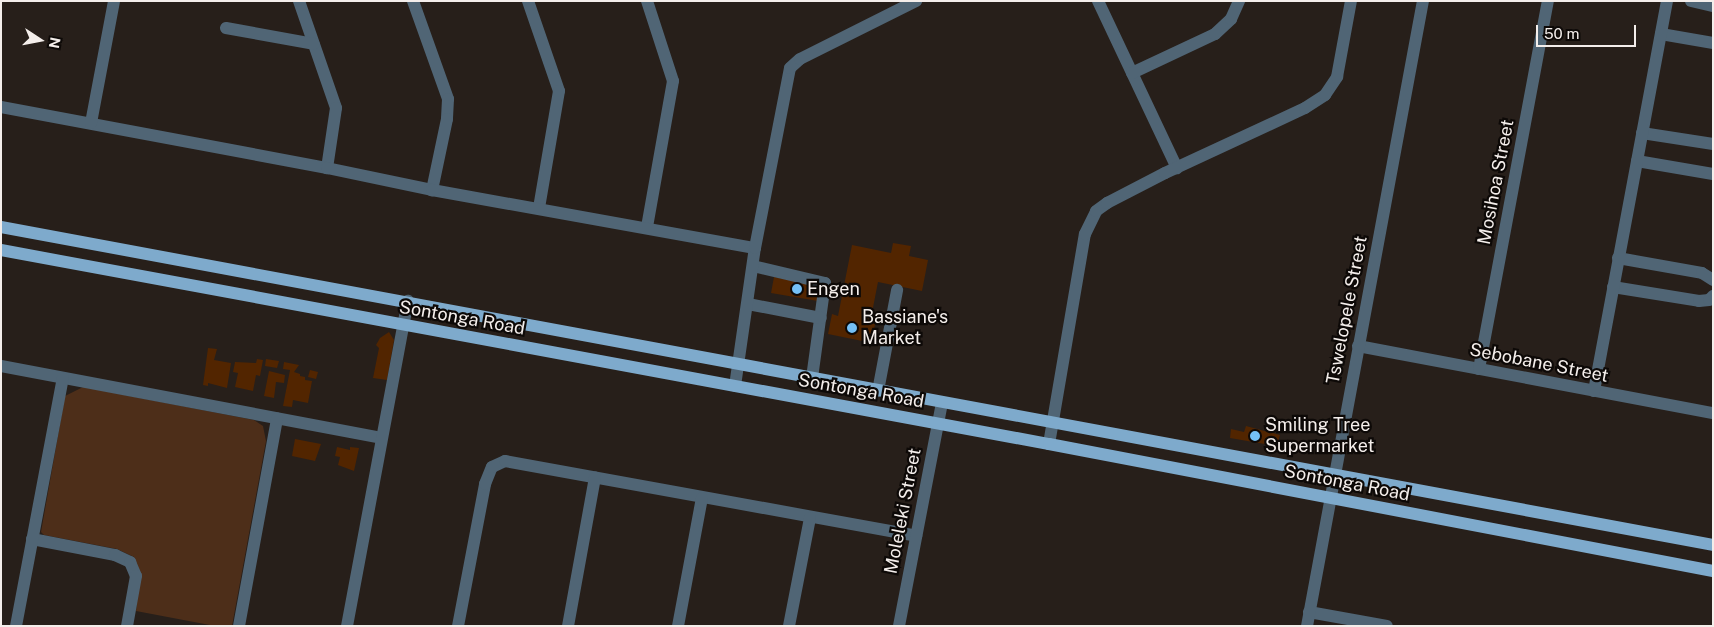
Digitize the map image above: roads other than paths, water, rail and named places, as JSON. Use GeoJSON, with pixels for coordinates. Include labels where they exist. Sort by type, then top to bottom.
{"type":"FeatureCollection","features":[{"type":"Feature","properties":{"kind":"main road","name":"Sontonga Road"},"geometry":{"type":"LineString","coordinates":[[1,227],[408,301],[942,403],[1713,545]]}},
{"type":"Feature","properties":{"kind":"main road","name":"Sontonga Road"},"geometry":{"type":"LineString","coordinates":[[1,250],[404,326],[938,423],[1713,571]]}},
{"type":"Feature","properties":{"kind":"street"},"geometry":{"type":"LineString","coordinates":[[91,123],[114,1]]}},
{"type":"Feature","properties":{"kind":"street"},"geometry":{"type":"LineString","coordinates":[[299,1],[336,111],[327,168]]}},
{"type":"Feature","properties":{"kind":"street"},"geometry":{"type":"LineString","coordinates":[[413,1],[448,99],[432,190]]}},
{"type":"Feature","properties":{"kind":"street"},"geometry":{"type":"LineString","coordinates":[[528,1],[559,91],[538,208]]}},
{"type":"Feature","properties":{"kind":"street"},"geometry":{"type":"LineString","coordinates":[[735,386],[755,248],[790,68],[800,59],[916,1]]}},
{"type":"Feature","properties":{"kind":"street"},"geometry":{"type":"LineString","coordinates":[[1098,1],[1177,168]]}},
{"type":"Feature","properties":{"kind":"street"},"geometry":{"type":"LineString","coordinates":[[1132,73],[1215,34],[1231,19],[1239,1]]}},
{"type":"Feature","properties":{"kind":"street"},"geometry":{"type":"LineString","coordinates":[[1049,444],[1083,243],[1091,219],[1096,211],[1107,203],[1177,168],[1305,108],[1325,95],[1337,77],[1351,1]]}},
{"type":"Feature","properties":{"kind":"street","name":"Tswelopele Street"},"geometry":{"type":"LineString","coordinates":[[1307,626],[1423,1]]}},
{"type":"Feature","properties":{"kind":"street","name":"Mosihoa Street"},"geometry":{"type":"LineString","coordinates":[[1479,369],[1548,1]]}},
{"type":"Feature","properties":{"kind":"street"},"geometry":{"type":"LineString","coordinates":[[1594,391],[1667,1]]}},
{"type":"Feature","properties":{"kind":"street"},"geometry":{"type":"LineString","coordinates":[[1691,1],[1713,6]]}},
{"type":"Feature","properties":{"kind":"street"},"geometry":{"type":"LineString","coordinates":[[647,227],[673,87],[671,73],[650,3]]}},
{"type":"Feature","properties":{"kind":"street"},"geometry":{"type":"LineString","coordinates":[[226,28],[314,44]]}},
{"type":"Feature","properties":{"kind":"street"},"geometry":{"type":"LineString","coordinates":[[1661,34],[1713,43]]}},
{"type":"Feature","properties":{"kind":"street"},"geometry":{"type":"LineString","coordinates":[[1,107],[327,168],[432,190],[647,227],[755,248]]}},
{"type":"Feature","properties":{"kind":"street"},"geometry":{"type":"LineString","coordinates":[[1642,133],[1713,144]]}},
{"type":"Feature","properties":{"kind":"street"},"geometry":{"type":"LineString","coordinates":[[1637,161],[1713,174]]}},
{"type":"Feature","properties":{"kind":"street"},"geometry":{"type":"LineString","coordinates":[[1618,258],[1702,274],[1713,280]]}},
{"type":"Feature","properties":{"kind":"street"},"geometry":{"type":"LineString","coordinates":[[753,266],[824,282],[826,287],[812,378]]}},
{"type":"Feature","properties":{"kind":"street"},"geometry":{"type":"LineString","coordinates":[[1613,287],[1705,301],[1713,296]]}},
{"type":"Feature","properties":{"kind":"street"},"geometry":{"type":"LineString","coordinates":[[878,391],[897,290]]}},
{"type":"Feature","properties":{"kind":"street"},"geometry":{"type":"LineString","coordinates":[[347,626],[408,301]]}},
{"type":"Feature","properties":{"kind":"street"},"geometry":{"type":"LineString","coordinates":[[748,304],[821,318]]}},
{"type":"Feature","properties":{"kind":"street","name":"Sebobane Street"},"geometry":{"type":"LineString","coordinates":[[1358,346],[1713,413]]}},
{"type":"Feature","properties":{"kind":"street"},"geometry":{"type":"LineString","coordinates":[[1,366],[381,438]]}},
{"type":"Feature","properties":{"kind":"street"},"geometry":{"type":"LineString","coordinates":[[16,626],[63,378]]}},
{"type":"Feature","properties":{"kind":"street","name":"Moleleki Street"},"geometry":{"type":"LineString","coordinates":[[899,626],[942,403]]}},
{"type":"Feature","properties":{"kind":"street"},"geometry":{"type":"LineString","coordinates":[[239,626],[277,418]]}},
{"type":"Feature","properties":{"kind":"street"},"geometry":{"type":"LineString","coordinates":[[458,626],[485,484],[492,467],[505,462],[916,536]]}},
{"type":"Feature","properties":{"kind":"street"},"geometry":{"type":"LineString","coordinates":[[568,626],[595,477]]}},
{"type":"Feature","properties":{"kind":"street"},"geometry":{"type":"LineString","coordinates":[[678,626],[702,498]]}},
{"type":"Feature","properties":{"kind":"street"},"geometry":{"type":"LineString","coordinates":[[789,626],[810,518]]}},
{"type":"Feature","properties":{"kind":"street"},"geometry":{"type":"LineString","coordinates":[[32,539],[115,555],[130,562],[136,576],[127,626]]}},
{"type":"Feature","properties":{"kind":"street"},"geometry":{"type":"LineString","coordinates":[[1309,612],[1387,626]]}},
{"type":"Feature","properties":{"kind":"place","name":"Engen"},"geometry":{"type":"Point","coordinates":[797,289]}},
{"type":"Feature","properties":{"kind":"place","name":"Bassiane's Market"},"geometry":{"type":"Point","coordinates":[852,328]}},
{"type":"Feature","properties":{"kind":"place","name":"Smiling Tree Supermarket"},"geometry":{"type":"Point","coordinates":[1255,436]}}]}
